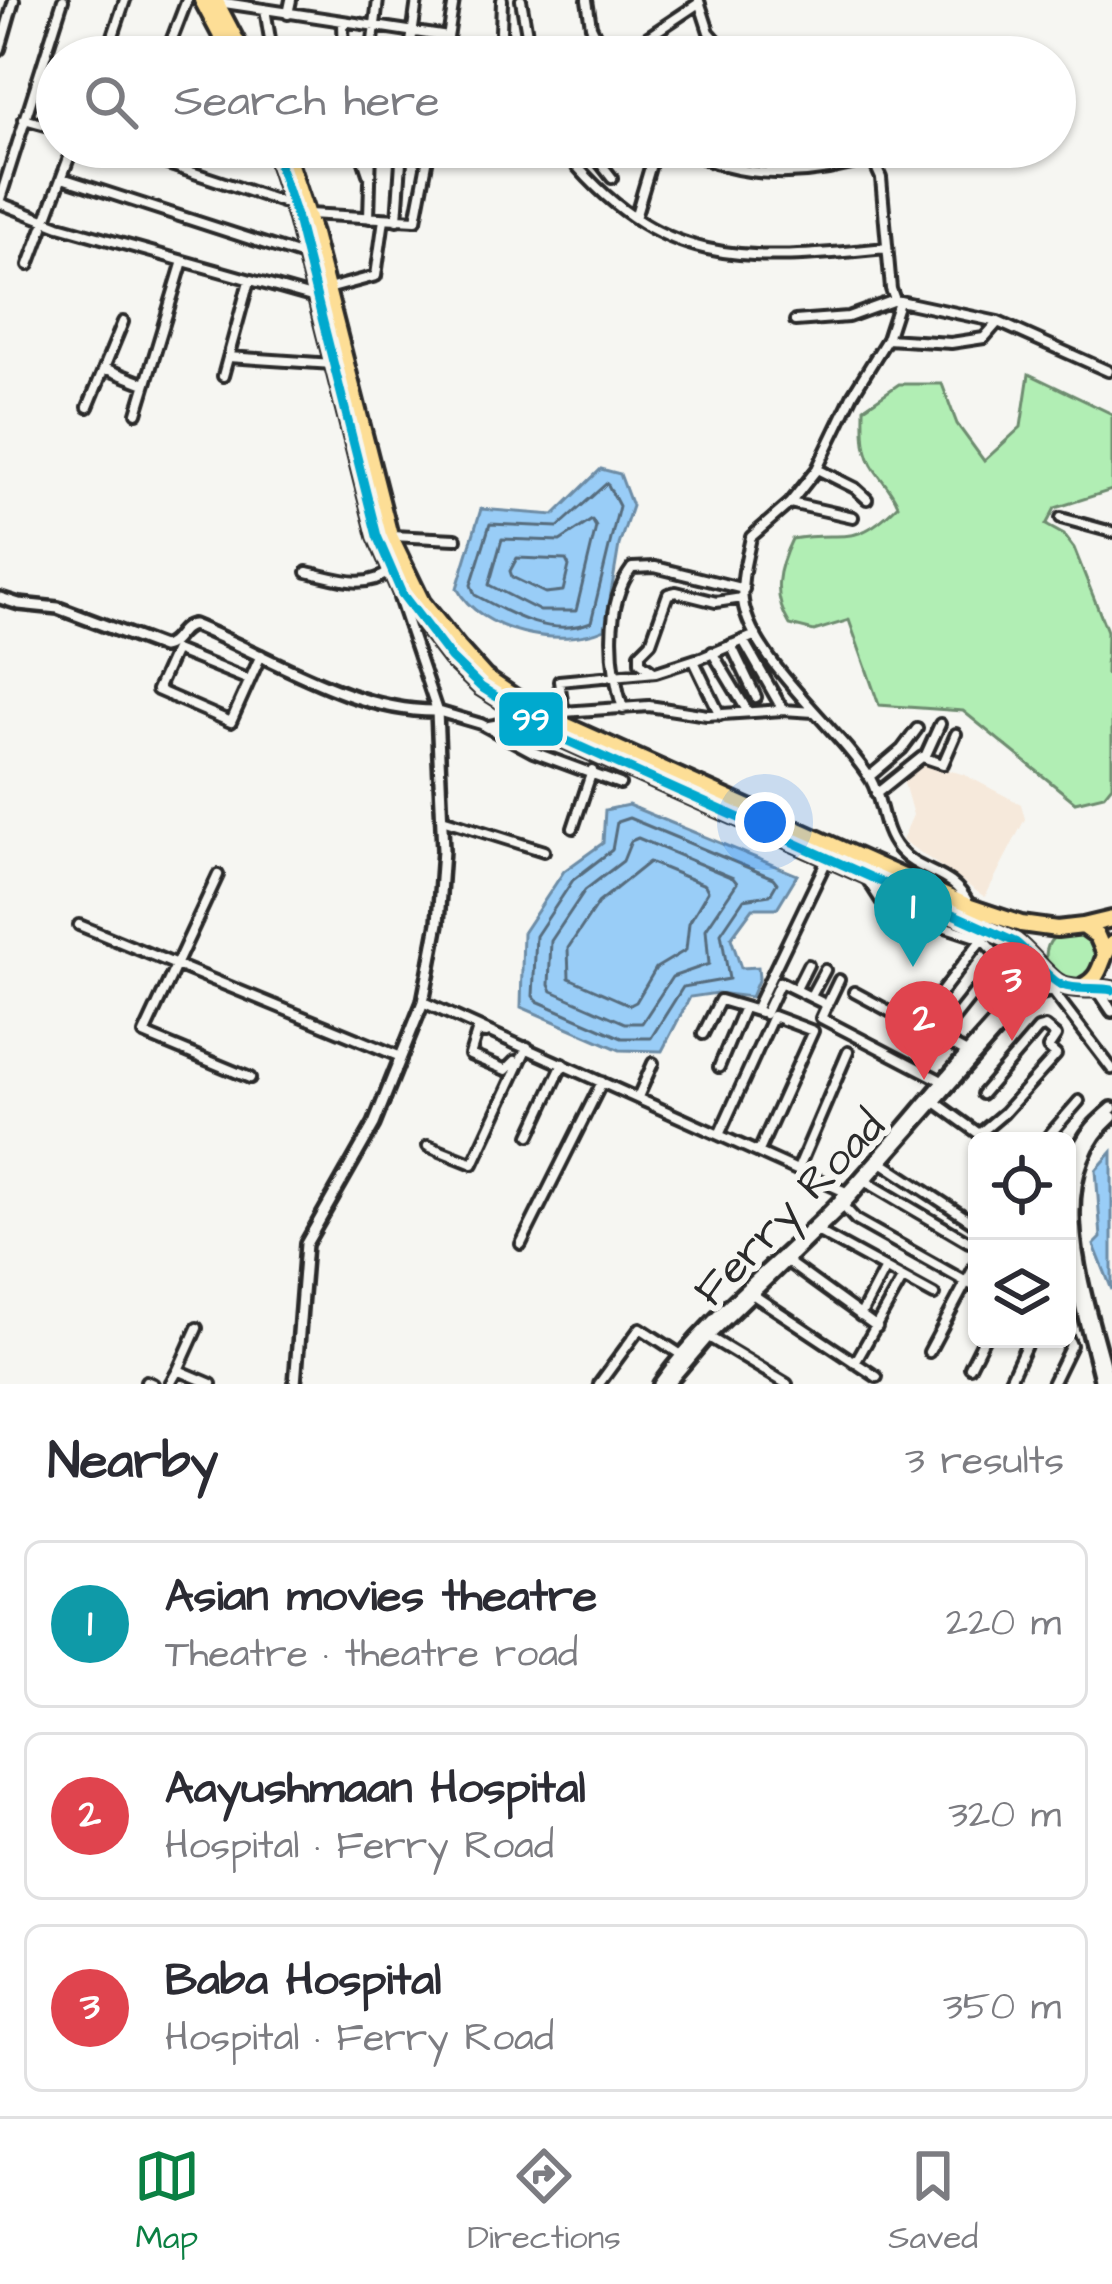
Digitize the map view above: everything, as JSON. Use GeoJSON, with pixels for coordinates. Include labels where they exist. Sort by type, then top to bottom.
{"type":"FeatureCollection","features":[{"type":"Feature","properties":{"kind":"highway"},"geometry":{"type":"LineString","coordinates":[[211,1],[224,36]]}},
{"type":"Feature","properties":{"kind":"highway"},"geometry":{"type":"LineString","coordinates":[[211,1],[232,36]]}},
{"type":"Feature","properties":{"kind":"highway"},"geometry":{"type":"LineString","coordinates":[[282,168],[300,210],[307,258],[321,294],[333,364],[377,536],[402,593],[451,658],[508,707],[561,739],[865,875],[968,913],[1010,922],[1046,951],[1058,988],[1104,997],[1097,976],[1108,953],[1083,926]]}},
{"type":"Feature","properties":{"kind":"highway"},"geometry":{"type":"LineString","coordinates":[[289,168],[390,536],[422,602],[485,677],[538,712],[968,913],[1015,942],[1046,951]]}},
{"type":"Feature","properties":{"kind":"highway"},"geometry":{"type":"LineString","coordinates":[[1046,951],[1069,925],[1112,920]]}},
{"type":"Feature","properties":{"kind":"street"},"geometry":{"type":"LineString","coordinates":[[0,49],[5,14],[14,0]]}},
{"type":"Feature","properties":{"kind":"street"},"geometry":{"type":"LineString","coordinates":[[52,36],[63,0]]}},
{"type":"Feature","properties":{"kind":"street"},"geometry":{"type":"LineString","coordinates":[[113,36],[125,0]]}},
{"type":"Feature","properties":{"kind":"street"},"geometry":{"type":"LineString","coordinates":[[173,36],[187,0]]}},
{"type":"Feature","properties":{"kind":"street"},"geometry":{"type":"LineString","coordinates":[[288,14],[291,0]]}},
{"type":"Feature","properties":{"kind":"street"},"geometry":{"type":"LineString","coordinates":[[374,36],[378,0]]}},
{"type":"Feature","properties":{"kind":"street"},"geometry":{"type":"LineString","coordinates":[[412,36],[417,0]]}},
{"type":"Feature","properties":{"kind":"street"},"geometry":{"type":"LineString","coordinates":[[448,36],[454,0]]}},
{"type":"Feature","properties":{"kind":"street"},"geometry":{"type":"LineString","coordinates":[[502,0],[502,36]]}},
{"type":"Feature","properties":{"kind":"street"},"geometry":{"type":"LineString","coordinates":[[521,0],[527,36]]}},
{"type":"Feature","properties":{"kind":"street"},"geometry":{"type":"LineString","coordinates":[[587,0],[597,36]]}},
{"type":"Feature","properties":{"kind":"street"},"geometry":{"type":"LineString","coordinates":[[211,1],[439,36]]}},
{"type":"Feature","properties":{"kind":"street"},"geometry":{"type":"LineString","coordinates":[[648,36],[699,1],[713,36]]}},
{"type":"Feature","properties":{"kind":"street"},"geometry":{"type":"LineString","coordinates":[[265,9],[270,36]]}},
{"type":"Feature","properties":{"kind":"street"},"geometry":{"type":"LineString","coordinates":[[344,23],[344,36]]}},
{"type":"Feature","properties":{"kind":"street"},"geometry":{"type":"LineString","coordinates":[[36,85],[0,201],[46,221],[248,281],[321,294],[376,276],[384,219]]}},
{"type":"Feature","properties":{"kind":"street"},"geometry":{"type":"LineString","coordinates":[[25,119],[36,122]]}},
{"type":"Feature","properties":{"kind":"street"},"geometry":{"type":"LineString","coordinates":[[29,266],[66,168]]}},
{"type":"Feature","properties":{"kind":"street"},"geometry":{"type":"LineString","coordinates":[[177,168],[300,210],[412,221],[418,217],[426,168]]}},
{"type":"Feature","properties":{"kind":"street"},"geometry":{"type":"LineString","coordinates":[[366,168],[370,182]]}},
{"type":"Feature","properties":{"kind":"street"},"geometry":{"type":"LineString","coordinates":[[369,218],[370,168]]}},
{"type":"Feature","properties":{"kind":"street"},"geometry":{"type":"LineString","coordinates":[[398,220],[401,168]]}},
{"type":"Feature","properties":{"kind":"street"},"geometry":{"type":"LineString","coordinates":[[580,168],[609,201],[682,244],[748,256],[887,248]]}},
{"type":"Feature","properties":{"kind":"street"},"geometry":{"type":"LineString","coordinates":[[604,168],[612,178]]}},
{"type":"Feature","properties":{"kind":"street"},"geometry":{"type":"LineString","coordinates":[[635,218],[650,168]]}},
{"type":"Feature","properties":{"kind":"street"},"geometry":{"type":"LineString","coordinates":[[738,168],[770,173],[830,168]]}},
{"type":"Feature","properties":{"kind":"street"},"geometry":{"type":"LineString","coordinates":[[873,890],[926,912],[968,913],[954,881],[900,852],[868,777],[756,635],[743,594],[751,537],[790,503],[817,470],[853,394],[887,339],[897,301],[890,289],[876,168]]}},
{"type":"Feature","properties":{"kind":"street"},"geometry":{"type":"LineString","coordinates":[[62,178],[307,258]]}},
{"type":"Feature","properties":{"kind":"street"},"geometry":{"type":"LineString","coordinates":[[136,413],[183,261]]}},
{"type":"Feature","properties":{"kind":"street"},"geometry":{"type":"LineString","coordinates":[[224,376],[248,281]]}},
{"type":"Feature","properties":{"kind":"street"},"geometry":{"type":"LineString","coordinates":[[795,321],[848,317],[897,301],[949,308],[998,322],[1111,370]]}},
{"type":"Feature","properties":{"kind":"street"},"geometry":{"type":"LineString","coordinates":[[88,407],[123,322]]}},
{"type":"Feature","properties":{"kind":"street"},"geometry":{"type":"LineString","coordinates":[[887,339],[951,343],[984,338],[998,322]]}},
{"type":"Feature","properties":{"kind":"street"},"geometry":{"type":"LineString","coordinates":[[228,357],[333,364]]}},
{"type":"Feature","properties":{"kind":"street"},"geometry":{"type":"LineString","coordinates":[[104,368],[146,385]]}},
{"type":"Feature","properties":{"kind":"street"},"geometry":{"type":"LineString","coordinates":[[817,470],[837,477],[867,499]]}},
{"type":"Feature","properties":{"kind":"street"},"geometry":{"type":"LineString","coordinates":[[790,503],[853,517]]}},
{"type":"Feature","properties":{"kind":"street"},"geometry":{"type":"LineString","coordinates":[[1061,518],[1112,531]]}},
{"type":"Feature","properties":{"kind":"street"},"geometry":{"type":"LineString","coordinates":[[390,536],[456,538]]}},
{"type":"Feature","properties":{"kind":"street"},"geometry":{"type":"LineString","coordinates":[[623,709],[611,665],[616,614],[632,568],[655,567],[743,594]]}},
{"type":"Feature","properties":{"kind":"street"},"geometry":{"type":"LineString","coordinates":[[307,572],[371,584],[391,571]]}},
{"type":"Feature","properties":{"kind":"street"},"geometry":{"type":"LineString","coordinates":[[295,1384],[306,1244],[374,1124],[423,1002],[438,923],[442,819],[437,711],[402,613],[402,593]]}},
{"type":"Feature","properties":{"kind":"street"},"geometry":{"type":"LineString","coordinates":[[656,673],[640,662],[640,652],[651,642],[668,594],[716,602],[743,594]]}},
{"type":"Feature","properties":{"kind":"street"},"geometry":{"type":"LineString","coordinates":[[0,598],[58,608],[162,647],[193,625],[392,707],[437,711],[482,724],[533,752],[620,784]]}},
{"type":"Feature","properties":{"kind":"street"},"geometry":{"type":"LineString","coordinates":[[564,714],[559,681],[656,673],[756,635]]}},
{"type":"Feature","properties":{"kind":"street"},"geometry":{"type":"LineString","coordinates":[[743,640],[784,710]]}},
{"type":"Feature","properties":{"kind":"street"},"geometry":{"type":"LineString","coordinates":[[731,645],[756,697]]}},
{"type":"Feature","properties":{"kind":"street"},"geometry":{"type":"LineString","coordinates":[[249,680],[175,650],[157,690],[231,722],[261,655]]}},
{"type":"Feature","properties":{"kind":"street"},"geometry":{"type":"LineString","coordinates":[[712,652],[748,712]]}},
{"type":"Feature","properties":{"kind":"street"},"geometry":{"type":"LineString","coordinates":[[696,659],[720,716]]}},
{"type":"Feature","properties":{"kind":"street"},"geometry":{"type":"LineString","coordinates":[[482,724],[506,723],[508,707]]}},
{"type":"Feature","properties":{"kind":"street"},"geometry":{"type":"LineString","coordinates":[[538,712],[667,707],[720,716],[816,712]]}},
{"type":"Feature","properties":{"kind":"street"},"geometry":{"type":"LineString","coordinates":[[876,794],[925,757],[940,724]]}},
{"type":"Feature","properties":{"kind":"street"},"geometry":{"type":"LineString","coordinates":[[868,777],[902,749],[917,729]]}},
{"type":"Feature","properties":{"kind":"street"},"geometry":{"type":"LineString","coordinates":[[925,757],[943,764],[956,734]]}},
{"type":"Feature","properties":{"kind":"street"},"geometry":{"type":"LineString","coordinates":[[573,828],[592,771]]}},
{"type":"Feature","properties":{"kind":"street"},"geometry":{"type":"LineString","coordinates":[[442,819],[544,851]]}},
{"type":"Feature","properties":{"kind":"street"},"geometry":{"type":"LineString","coordinates":[[719,1135],[757,1051],[764,1014],[828,858]]}},
{"type":"Feature","properties":{"kind":"street"},"geometry":{"type":"LineString","coordinates":[[218,875],[145,1034],[250,1078]]}},
{"type":"Feature","properties":{"kind":"street"},"geometry":{"type":"LineString","coordinates":[[865,875],[886,907],[982,939],[1027,988]]}},
{"type":"Feature","properties":{"kind":"street"},"geometry":{"type":"LineString","coordinates":[[79,925],[401,1057]]}},
{"type":"Feature","properties":{"kind":"street"},"geometry":{"type":"LineString","coordinates":[[930,1007],[982,939]]}},
{"type":"Feature","properties":{"kind":"street","name":"Ferry Road"},"geometry":{"type":"LineString","coordinates":[[664,1384],[680,1354],[752,1294],[843,1206],[1004,1017],[1027,988],[1046,951]]}},
{"type":"Feature","properties":{"kind":"street"},"geometry":{"type":"LineString","coordinates":[[951,1022],[1001,959]]}},
{"type":"Feature","properties":{"kind":"street"},"geometry":{"type":"LineString","coordinates":[[796,989],[808,965]]}},
{"type":"Feature","properties":{"kind":"street"},"geometry":{"type":"LineString","coordinates":[[812,996],[825,970]]}},
{"type":"Feature","properties":{"kind":"street"},"geometry":{"type":"LineString","coordinates":[[839,980],[821,1018],[946,1083]]}},
{"type":"Feature","properties":{"kind":"street"},"geometry":{"type":"LineString","coordinates":[[764,1014],[780,982],[827,1005]]}},
{"type":"Feature","properties":{"kind":"street"},"geometry":{"type":"LineString","coordinates":[[1058,988],[1112,1069]]}},
{"type":"Feature","properties":{"kind":"street","name":"Ferry Road"},"geometry":{"type":"LineString","coordinates":[[664,1384],[705,1334],[849,1194],[935,1102],[967,1053],[1004,1017],[1058,988]]}},
{"type":"Feature","properties":{"kind":"street"},"geometry":{"type":"LineString","coordinates":[[854,992],[967,1053]]}},
{"type":"Feature","properties":{"kind":"street"},"geometry":{"type":"LineString","coordinates":[[703,1034],[719,1000],[813,1031],[759,1151]]}},
{"type":"Feature","properties":{"kind":"street"},"geometry":{"type":"LineString","coordinates":[[423,1002],[520,1050],[563,1064],[849,1194]]}},
{"type":"Feature","properties":{"kind":"street"},"geometry":{"type":"LineString","coordinates":[[719,1067],[744,1007]]}},
{"type":"Feature","properties":{"kind":"street"},"geometry":{"type":"LineString","coordinates":[[981,1132],[1056,1054],[1048,1048],[1056,1036],[1045,1027],[1038,1029],[982,1094]]}},
{"type":"Feature","properties":{"kind":"street"},"geometry":{"type":"LineString","coordinates":[[490,1032],[477,1032],[470,1055],[506,1070],[520,1050]]}},
{"type":"Feature","properties":{"kind":"street"},"geometry":{"type":"LineString","coordinates":[[428,1146],[472,1164],[520,1050]]}},
{"type":"Feature","properties":{"kind":"street"},"geometry":{"type":"LineString","coordinates":[[757,1051],[768,1055]]}},
{"type":"Feature","properties":{"kind":"street"},"geometry":{"type":"LineString","coordinates":[[798,1169],[848,1052]]}},
{"type":"Feature","properties":{"kind":"street"},"geometry":{"type":"LineString","coordinates":[[638,1097],[653,1063]]}},
{"type":"Feature","properties":{"kind":"street"},"geometry":{"type":"LineString","coordinates":[[530,1135],[563,1064]]}},
{"type":"Feature","properties":{"kind":"street"},"geometry":{"type":"LineString","coordinates":[[521,1244],[602,1082]]}},
{"type":"Feature","properties":{"kind":"street"},"geometry":{"type":"LineString","coordinates":[[1052,1132],[1079,1101]]}},
{"type":"Feature","properties":{"kind":"street"},"geometry":{"type":"LineString","coordinates":[[935,1102],[976,1132]]}},
{"type":"Feature","properties":{"kind":"street"},"geometry":{"type":"LineString","coordinates":[[1105,1384],[1077,1281],[1068,1215],[1076,1153],[1091,1126],[1112,1112]]}},
{"type":"Feature","properties":{"kind":"street"},"geometry":{"type":"LineString","coordinates":[[881,1159],[968,1220]]}},
{"type":"Feature","properties":{"kind":"street"},"geometry":{"type":"LineString","coordinates":[[865,1181],[968,1240]]}},
{"type":"Feature","properties":{"kind":"street"},"geometry":{"type":"LineString","coordinates":[[843,1206],[856,1220],[968,1284]]}},
{"type":"Feature","properties":{"kind":"street"},"geometry":{"type":"LineString","coordinates":[[818,1231],[934,1295]]}},
{"type":"Feature","properties":{"kind":"street"},"geometry":{"type":"LineString","coordinates":[[785,1261],[877,1327]]}},
{"type":"Feature","properties":{"kind":"street"},"geometry":{"type":"LineString","coordinates":[[860,1316],[885,1268]]}},
{"type":"Feature","properties":{"kind":"street"},"geometry":{"type":"LineString","coordinates":[[929,1352],[968,1277]]}},
{"type":"Feature","properties":{"kind":"street"},"geometry":{"type":"LineString","coordinates":[[855,1363],[903,1278]]}},
{"type":"Feature","properties":{"kind":"street"},"geometry":{"type":"LineString","coordinates":[[752,1294],[877,1376]]}},
{"type":"Feature","properties":{"kind":"street"},"geometry":{"type":"LineString","coordinates":[[170,1384],[197,1328]]}},
{"type":"Feature","properties":{"kind":"street"},"geometry":{"type":"LineString","coordinates":[[599,1384],[640,1328],[680,1354]]}},
{"type":"Feature","properties":{"kind":"street"},"geometry":{"type":"LineString","coordinates":[[705,1334],[787,1384]]}},
{"type":"Feature","properties":{"kind":"street"},"geometry":{"type":"LineString","coordinates":[[970,1367],[980,1348]]}},
{"type":"Feature","properties":{"kind":"street"},"geometry":{"type":"LineString","coordinates":[[1008,1384],[1026,1348]]}},
{"type":"Feature","properties":{"kind":"street"},"geometry":{"type":"LineString","coordinates":[[1052,1384],[1070,1348]]}},
{"type":"Feature","properties":{"kind":"street"},"geometry":{"type":"LineString","coordinates":[[178,1370],[191,1380],[211,1384]]}},
{"type":"Feature","properties":{"kind":"shaded area"},"geometry":{"type":"Polygon","coordinates":[[[920,761],[965,775],[1021,804],[1025,819],[985,897],[902,840],[913,815],[902,776],[920,761]]]}},
{"type":"Feature","properties":{"kind":"green space"},"geometry":{"type":"Polygon","coordinates":[[[1029,374],[1112,414],[1112,490],[1055,508],[1046,525],[1064,535],[1074,548],[1107,631],[1106,674],[1112,678],[1112,785],[1104,795],[1075,802],[963,711],[879,705],[849,620],[814,631],[790,625],[780,603],[780,571],[792,539],[858,533],[898,505],[868,455],[864,408],[899,384],[942,384],[957,424],[984,461],[1021,427],[1029,374]]]}},
{"type":"Feature","properties":{"kind":"green space"},"geometry":{"type":"Polygon","coordinates":[[[1072,930],[1091,937],[1098,956],[1091,975],[1072,982],[1053,975],[1046,956],[1053,937],[1072,930]]]}},
{"type":"Feature","properties":{"kind":"water"},"geometry":{"type":"Polygon","coordinates":[[[601,469],[620,474],[632,506],[619,545],[605,629],[566,637],[523,632],[483,616],[468,603],[457,588],[481,509],[554,515],[601,469]]]}},
{"type":"Feature","properties":{"kind":"water"},"geometry":{"type":"Polygon","coordinates":[[[628,805],[797,875],[777,908],[753,908],[731,938],[741,968],[758,967],[751,997],[717,993],[690,997],[662,1051],[620,1050],[521,1007],[523,933],[564,871],[603,843],[605,810],[628,805]]]}},
{"type":"Feature","properties":{"kind":"water"},"geometry":{"type":"Polygon","coordinates":[[[1112,1152],[1112,1290],[1094,1245],[1101,1238],[1096,1170],[1112,1152]]]}},
{"type":"Feature","properties":{"kind":"transit line","name":"99"},"geometry":{"type":"LineString","coordinates":[[280,168],[377,536],[402,594],[451,658],[481,687],[561,738],[1015,942],[1060,984],[1112,990]]}},
{"type":"Feature","properties":{"kind":"place","name":"Asian movies theatre"},"geometry":{"type":"Point","coordinates":[913,967]}},
{"type":"Feature","properties":{"kind":"place","name":"Baba Hospital"},"geometry":{"type":"Point","coordinates":[1012,1041]}},
{"type":"Feature","properties":{"kind":"place","name":"Aayushmaan Hospital"},"geometry":{"type":"Point","coordinates":[924,1080]}}]}
